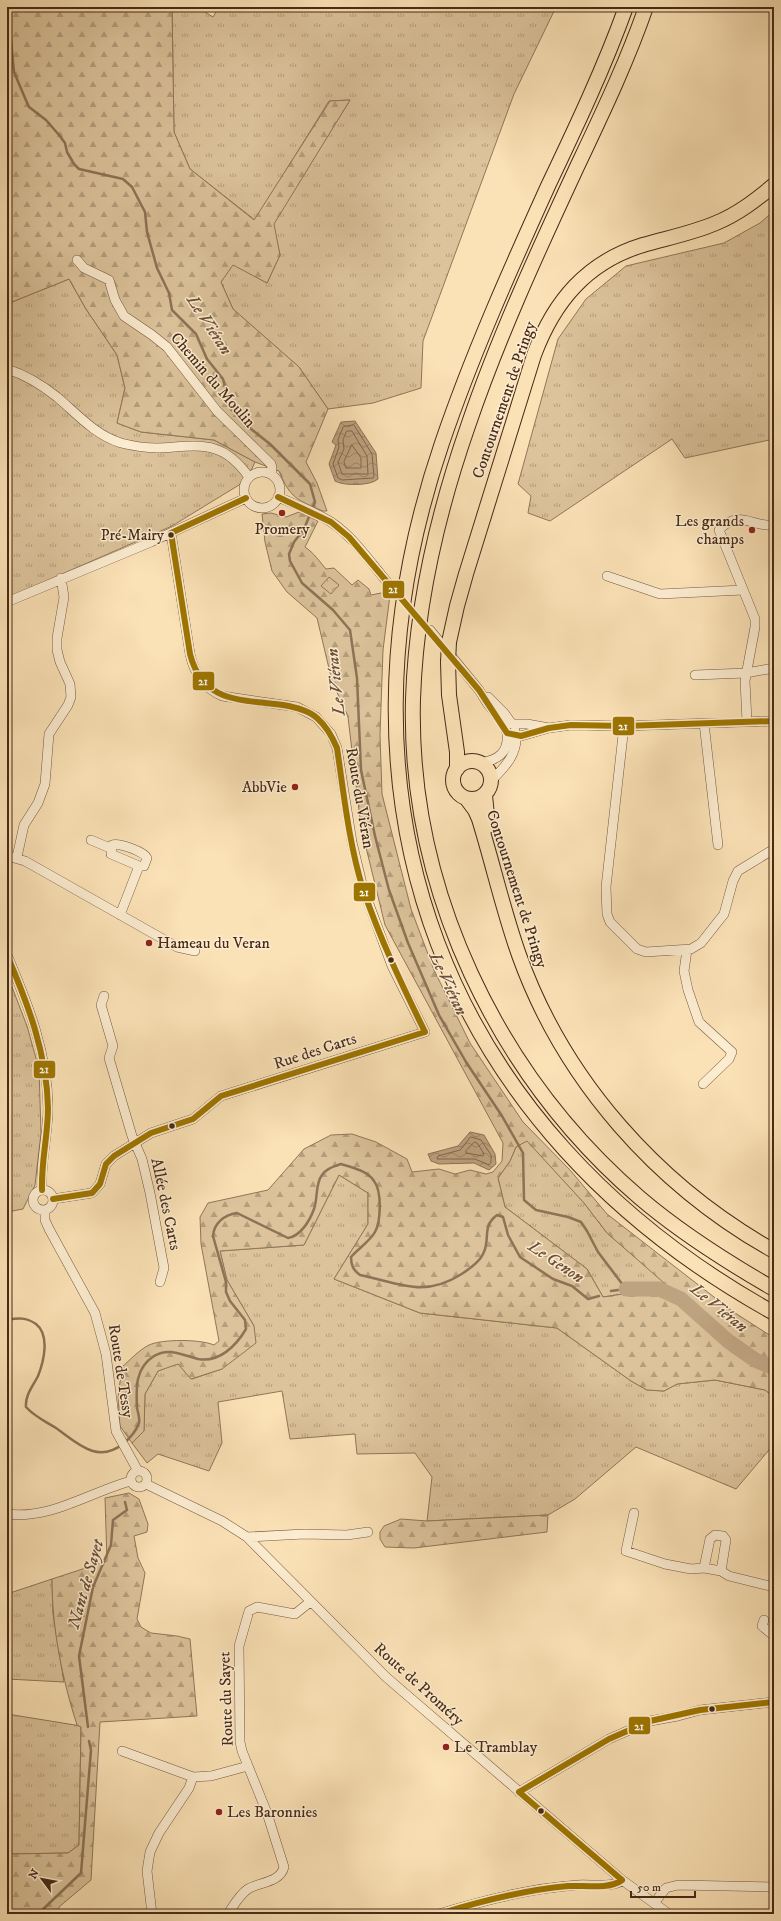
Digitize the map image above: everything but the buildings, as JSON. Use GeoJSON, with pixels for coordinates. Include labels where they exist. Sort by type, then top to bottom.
{"type":"FeatureCollection","features":[{"type":"Feature","properties":{"kind":"highway"},"geometry":{"type":"LineString","coordinates":[[626,7],[593,89],[481,338],[443,439],[426,495],[408,575],[398,642],[395,724],[399,783],[404,822],[416,875],[442,955],[472,1018],[508,1078],[548,1131],[614,1200],[644,1226],[699,1267],[774,1313]]}},
{"type":"Feature","properties":{"kind":"highway"},"geometry":{"type":"LineString","coordinates":[[646,7],[606,105],[538,253],[496,351],[468,425],[446,495],[427,576],[418,631],[413,701],[416,770],[425,832],[442,899],[454,932],[482,996],[499,1029],[522,1065],[566,1124],[608,1168],[640,1197],[697,1241],[774,1289]]}},
{"type":"Feature","properties":{"kind":"highway","name":"Contournement de Pringy"},"geometry":{"type":"LineString","coordinates":[[451,706],[465,746],[478,762],[488,770],[491,780],[489,789],[485,795],[477,799],[466,798],[460,795],[454,786],[453,778],[457,768],[457,752],[451,706],[448,662],[449,642],[464,581],[532,362],[544,330],[557,307],[578,283],[603,264],[633,249],[719,222],[748,206],[774,185]]}},
{"type":"Feature","properties":{"kind":"highway"},"geometry":{"type":"LineString","coordinates":[[457,768],[465,762],[478,762]]}},
{"type":"Feature","properties":{"kind":"highway","name":"Contournement de Pringy"},"geometry":{"type":"LineString","coordinates":[[485,795],[487,822],[518,933],[540,988],[574,1052],[614,1109],[661,1159],[721,1210],[774,1243]]}},
{"type":"Feature","properties":{"kind":"highway","name":"Contournement de Pringy"},"geometry":{"type":"LineString","coordinates":[[466,798],[475,810],[479,819],[507,921],[532,987],[554,1031],[588,1086],[632,1140],[677,1184],[725,1221],[774,1251]]}},
{"type":"Feature","properties":{"kind":"street","name":"Chemin du Moulin"},"geometry":{"type":"LineString","coordinates":[[77,260],[84,268],[109,280],[115,300],[124,316],[167,347],[217,411],[271,464],[271,474]]}},
{"type":"Feature","properties":{"kind":"street"},"geometry":{"type":"LineString","coordinates":[[7,369],[22,374],[47,389],[86,424],[107,437],[119,442],[146,448],[214,448],[241,467],[249,477]]}},
{"type":"Feature","properties":{"kind":"street"},"geometry":{"type":"LineString","coordinates":[[262,472],[271,474],[278,484],[278,497],[270,505],[259,507],[249,502],[246,498],[244,487],[249,477],[262,472]]}},
{"type":"Feature","properties":{"kind":"street"},"geometry":{"type":"LineString","coordinates":[[278,497],[331,522],[349,537],[392,588]]}},
{"type":"Feature","properties":{"kind":"street"},"geometry":{"type":"LineString","coordinates":[[7,602],[171,533],[246,498]]}},
{"type":"Feature","properties":{"kind":"street"},"geometry":{"type":"LineString","coordinates":[[747,721],[746,673],[755,627],[753,611],[719,530],[731,520],[741,519],[774,525]]}},
{"type":"Feature","properties":{"kind":"street","name":"Route du Viéran"},"geometry":{"type":"LineString","coordinates":[[171,533],[190,654],[194,670],[203,682],[213,691],[222,696],[303,709],[321,721],[331,734],[338,748],[352,842],[363,888],[392,966],[425,1032]]}},
{"type":"Feature","properties":{"kind":"street"},"geometry":{"type":"LineString","coordinates":[[607,576],[660,594],[743,590]]}},
{"type":"Feature","properties":{"kind":"street"},"geometry":{"type":"LineString","coordinates":[[17,857],[24,825],[38,803],[44,784],[49,734],[68,706],[71,697],[70,684],[60,662],[57,650],[57,638],[64,597],[61,578]]}},
{"type":"Feature","properties":{"kind":"street"},"geometry":{"type":"LineString","coordinates":[[430,630],[479,690],[511,734],[515,750],[511,758],[491,780]]}},
{"type":"Feature","properties":{"kind":"street"},"geometry":{"type":"LineString","coordinates":[[695,675],[746,673],[774,668]]}},
{"type":"Feature","properties":{"kind":"street"},"geometry":{"type":"LineString","coordinates":[[478,762],[496,759],[502,754],[511,734],[512,724],[500,709],[479,690]]}},
{"type":"Feature","properties":{"kind":"street"},"geometry":{"type":"LineString","coordinates":[[511,734],[571,725],[624,726],[774,721]]}},
{"type":"Feature","properties":{"kind":"street"},"geometry":{"type":"LineString","coordinates":[[704,723],[718,845]]}},
{"type":"Feature","properties":{"kind":"street"},"geometry":{"type":"LineString","coordinates":[[512,724],[527,724],[549,728]]}},
{"type":"Feature","properties":{"kind":"street"},"geometry":{"type":"LineString","coordinates":[[624,726],[606,887],[607,914],[613,927],[638,949],[646,952],[687,950],[701,943],[724,914],[733,881],[738,871],[774,850]]}},
{"type":"Feature","properties":{"kind":"street"},"geometry":{"type":"LineString","coordinates":[[92,840],[110,848],[113,855],[139,866],[144,866],[146,864],[148,858],[146,855],[117,843],[114,843],[110,848]]}},
{"type":"Feature","properties":{"kind":"street"},"geometry":{"type":"LineString","coordinates":[[7,856],[17,857],[177,947],[195,951]]}},
{"type":"Feature","properties":{"kind":"street"},"geometry":{"type":"LineString","coordinates":[[120,915],[139,866]]}},
{"type":"Feature","properties":{"kind":"street"},"geometry":{"type":"LineString","coordinates":[[687,950],[684,971],[688,990],[699,1022],[732,1052],[729,1059],[703,1084]]}},
{"type":"Feature","properties":{"kind":"street"},"geometry":{"type":"LineString","coordinates":[[7,955],[32,1018],[44,1062],[48,1107],[42,1190]]}},
{"type":"Feature","properties":{"kind":"street","name":"Allée des Carts"},"geometry":{"type":"LineString","coordinates":[[104,996],[101,1005],[113,1046],[109,1058],[135,1144],[142,1159],[150,1193],[163,1261],[164,1274],[160,1282]]}},
{"type":"Feature","properties":{"kind":"street","name":"Rue des Carts"},"geometry":{"type":"LineString","coordinates":[[53,1199],[92,1193],[100,1184],[104,1169],[110,1160],[155,1131],[193,1119],[215,1100],[228,1094],[425,1032]]}},
{"type":"Feature","properties":{"kind":"street"},"geometry":{"type":"LineString","coordinates":[[42,1190],[48,1192],[53,1199],[51,1207],[45,1211],[35,1207],[33,1200],[35,1194],[42,1190]]}},
{"type":"Feature","properties":{"kind":"street","name":"Route de Tessy"},"geometry":{"type":"LineString","coordinates":[[45,1211],[45,1220],[49,1229],[86,1294],[98,1322],[106,1354],[112,1410],[118,1437],[138,1471]]}},
{"type":"Feature","properties":{"kind":"street"},"geometry":{"type":"LineString","coordinates":[[138,1471],[146,1474],[148,1479],[146,1484],[139,1488],[134,1486],[131,1481],[132,1474],[138,1471]]}},
{"type":"Feature","properties":{"kind":"street"},"geometry":{"type":"LineString","coordinates":[[7,1514],[26,1515],[52,1510],[112,1486],[131,1481]]}},
{"type":"Feature","properties":{"kind":"street","name":"Route de Proméry"},"geometry":{"type":"LineString","coordinates":[[146,1484],[222,1521],[247,1537],[386,1677],[622,1880],[655,1902],[669,1914]]}},
{"type":"Feature","properties":{"kind":"street"},"geometry":{"type":"LineString","coordinates":[[634,1513],[626,1551],[665,1564],[691,1569],[704,1568],[721,1571],[729,1576],[774,1587]]}},
{"type":"Feature","properties":{"kind":"street"},"geometry":{"type":"LineString","coordinates":[[247,1537],[304,1534],[347,1535],[368,1532]]}},
{"type":"Feature","properties":{"kind":"street"},"geometry":{"type":"LineString","coordinates":[[704,1568],[710,1538],[715,1534],[723,1536],[726,1540],[721,1571]]}},
{"type":"Feature","properties":{"kind":"street","name":"Route du Sayet"},"geometry":{"type":"LineString","coordinates":[[228,1914],[240,1896],[249,1889],[278,1878],[282,1872],[284,1864],[240,1742],[240,1646],[247,1614],[251,1609],[257,1607],[295,1614],[310,1602]]}},
{"type":"Feature","properties":{"kind":"street"},"geometry":{"type":"LineString","coordinates":[[764,1620],[762,1626],[774,1636]]}},
{"type":"Feature","properties":{"kind":"street"},"geometry":{"type":"LineString","coordinates":[[519,1792],[609,1739],[650,1721],[700,1710],[774,1702]]}},
{"type":"Feature","properties":{"kind":"street"},"geometry":{"type":"LineString","coordinates":[[122,1751],[192,1777],[210,1776],[248,1766]]}},
{"type":"Feature","properties":{"kind":"street"},"geometry":{"type":"LineString","coordinates":[[152,1914],[147,1871],[150,1852],[159,1833],[189,1788],[192,1777]]}},
{"type":"Feature","properties":{"kind":"street"},"geometry":{"type":"LineString","coordinates":[[439,1914],[534,1890],[579,1884],[616,1885],[622,1880]]}},
{"type":"Feature","properties":{"kind":"street"},"geometry":{"type":"LineString","coordinates":[[655,1902],[666,1888],[678,1885],[774,1887]]}},
{"type":"Feature","properties":{"kind":"green space"},"geometry":{"type":"Polygon","coordinates":[[[7,7],[172,7],[174,132],[190,169],[254,220],[330,101],[350,100],[274,224],[280,255],[267,283],[233,265],[221,282],[233,309],[299,367],[328,409],[306,462],[317,483],[327,511],[323,511],[295,497],[287,487],[279,471],[255,462],[214,440],[141,432],[117,423],[125,388],[117,355],[86,309],[69,279],[7,304],[7,7]]]}},
{"type":"Feature","properties":{"kind":"green space"},"geometry":{"type":"Polygon","coordinates":[[[172,7],[197,7],[213,17],[219,7],[556,7],[514,94],[423,341],[421,388],[373,403],[328,409],[299,367],[233,309],[221,282],[233,264],[267,283],[280,255],[273,224],[350,100],[329,101],[255,220],[190,169],[174,132],[172,7]]]}},
{"type":"Feature","properties":{"kind":"green space"},"geometry":{"type":"Polygon","coordinates":[[[774,211],[774,439],[685,458],[672,439],[550,521],[528,513],[531,496],[518,484],[558,339],[586,299],[626,266],[724,243],[760,223],[774,211]]]}},
{"type":"Feature","properties":{"kind":"green space"},"geometry":{"type":"Polygon","coordinates":[[[69,279],[86,309],[117,355],[125,388],[117,423],[141,432],[214,440],[255,462],[250,473],[239,485],[172,526],[7,598],[7,304],[69,279]]]}},
{"type":"Feature","properties":{"kind":"green space"},"geometry":{"type":"Polygon","coordinates":[[[299,512],[318,521],[305,547],[314,554],[326,569],[334,568],[352,585],[358,580],[369,589],[371,595],[381,593],[390,595],[383,650],[380,735],[382,794],[411,909],[434,970],[470,1043],[523,1122],[570,1170],[607,1214],[732,1311],[774,1338],[774,1397],[765,1390],[715,1380],[677,1384],[664,1391],[647,1390],[631,1381],[557,1328],[420,1313],[334,1279],[368,1224],[368,1193],[339,1175],[304,1245],[220,1251],[227,1280],[254,1326],[256,1343],[222,1369],[191,1379],[178,1364],[158,1371],[145,1394],[144,1431],[132,1443],[120,1426],[118,1397],[122,1367],[135,1355],[149,1345],[155,1343],[191,1341],[214,1345],[219,1341],[201,1244],[200,1217],[208,1203],[268,1190],[304,1149],[331,1135],[352,1134],[376,1142],[407,1159],[412,1172],[439,1169],[455,1174],[470,1170],[486,1174],[493,1172],[502,1161],[503,1143],[385,925],[361,827],[348,717],[332,681],[317,618],[287,592],[272,571],[265,542],[262,514],[271,513],[286,517],[299,512]],[[527,1141],[516,1147],[510,1161],[498,1178],[505,1207],[587,1269],[603,1297],[643,1291],[664,1283],[607,1233],[584,1203],[527,1141]]]}},
{"type":"Feature","properties":{"kind":"green space"},"geometry":{"type":"Polygon","coordinates":[[[329,577],[339,585],[331,594],[321,586],[329,577]]]}},
{"type":"Feature","properties":{"kind":"green space"},"geometry":{"type":"Polygon","coordinates":[[[7,974],[27,1026],[39,1069],[41,1133],[35,1185],[23,1209],[7,1212],[7,974]]]}},
{"type":"Feature","properties":{"kind":"green space"},"geometry":{"type":"Polygon","coordinates":[[[527,1140],[584,1203],[607,1233],[665,1283],[643,1291],[603,1297],[587,1269],[505,1207],[498,1178],[510,1161],[516,1147],[527,1140]]]}},
{"type":"Feature","properties":{"kind":"green space"},"geometry":{"type":"Polygon","coordinates":[[[339,1175],[368,1193],[368,1224],[334,1279],[420,1313],[557,1328],[631,1381],[647,1390],[664,1391],[677,1384],[715,1380],[765,1390],[774,1397],[774,1444],[736,1489],[636,1447],[575,1499],[548,1515],[427,1521],[432,1477],[415,1453],[357,1454],[355,1434],[290,1439],[282,1391],[218,1402],[222,1443],[209,1471],[158,1454],[147,1463],[132,1443],[144,1431],[145,1394],[158,1371],[178,1363],[192,1379],[222,1369],[254,1326],[227,1280],[220,1251],[304,1245],[339,1175]]]}},
{"type":"Feature","properties":{"kind":"green space"},"geometry":{"type":"Polygon","coordinates":[[[129,1493],[139,1499],[148,1524],[147,1532],[134,1536],[138,1558],[145,1573],[137,1619],[141,1627],[151,1633],[190,1639],[197,1716],[100,1722],[91,1880],[59,1907],[58,1914],[7,1914],[7,1854],[68,1853],[79,1845],[81,1727],[77,1725],[62,1671],[56,1635],[52,1598],[52,1579],[107,1561],[105,1498],[129,1493]]]}},
{"type":"Feature","properties":{"kind":"green space"},"geometry":{"type":"Polygon","coordinates":[[[548,1515],[547,1532],[414,1548],[385,1547],[380,1539],[380,1532],[384,1526],[401,1519],[427,1521],[548,1515]]]}},
{"type":"Feature","properties":{"kind":"green space"},"geometry":{"type":"Polygon","coordinates":[[[52,1579],[53,1614],[64,1682],[7,1679],[7,1594],[52,1579]]]}},
{"type":"Feature","properties":{"kind":"green space"},"geometry":{"type":"Polygon","coordinates":[[[7,1714],[81,1726],[79,1845],[68,1853],[7,1854],[7,1714]]]}},
{"type":"Feature","properties":{"kind":"water"},"geometry":{"type":"Polygon","coordinates":[[[355,421],[376,453],[378,479],[363,484],[339,483],[335,481],[329,464],[336,445],[332,442],[341,422],[355,421]]]}},
{"type":"Feature","properties":{"kind":"water"},"geometry":{"type":"Polygon","coordinates":[[[470,1132],[484,1135],[495,1154],[496,1164],[489,1170],[474,1163],[439,1164],[431,1161],[428,1154],[458,1146],[470,1132]]]}},
{"type":"Feature","properties":{"kind":"waterway","name":"Le Viéran"},"geometry":{"type":"LineString","coordinates":[[8,7],[14,72],[29,107],[46,120],[59,135],[65,143],[67,152],[74,164],[79,169],[123,179],[132,187],[145,212],[147,232],[157,268],[169,293],[172,310],[196,334],[207,359],[223,379],[231,409],[251,429],[270,444],[310,484],[315,502],[304,529],[294,542],[289,554],[290,561],[302,583],[333,610],[350,630],[357,678],[361,770],[375,836],[389,890],[408,943],[439,1015],[466,1062],[502,1116],[523,1153],[524,1200],[536,1210],[568,1217],[581,1222],[598,1252],[626,1289]]}},
{"type":"Feature","properties":{"kind":"waterway","name":"Le Genon"},"geometry":{"type":"LineString","coordinates":[[7,1320],[29,1320],[36,1324],[43,1335],[44,1356],[38,1376],[28,1395],[26,1407],[72,1440],[88,1449],[96,1452],[114,1450],[130,1437],[139,1423],[137,1408],[138,1379],[143,1366],[148,1361],[154,1356],[165,1352],[206,1360],[220,1356],[232,1347],[246,1329],[245,1320],[230,1301],[226,1292],[226,1282],[213,1236],[215,1227],[220,1220],[237,1213],[288,1238],[293,1237],[301,1231],[312,1213],[315,1205],[318,1183],[322,1175],[328,1169],[341,1164],[359,1170],[368,1175],[377,1186],[380,1206],[377,1227],[370,1239],[351,1257],[353,1267],[360,1275],[411,1287],[434,1286],[447,1282],[470,1269],[481,1257],[485,1249],[489,1224],[497,1215],[503,1217],[508,1235],[520,1257],[553,1279],[572,1286],[588,1299],[599,1296]]}},
{"type":"Feature","properties":{"kind":"waterway","name":"Le Genon"},"geometry":{"type":"LineString","coordinates":[[611,1291],[625,1289]]}},
{"type":"Feature","properties":{"kind":"waterway","name":"Le Viéran"},"geometry":{"type":"LineString","coordinates":[[626,1289],[659,1289],[681,1299],[728,1341],[755,1360],[774,1368]]}},
{"type":"Feature","properties":{"kind":"waterway","name":"Nant de Sayet"},"geometry":{"type":"LineString","coordinates":[[88,1727],[79,1656],[93,1587],[111,1545],[113,1520],[127,1510],[125,1502]]}},
{"type":"Feature","properties":{"kind":"waterway","name":"Nant de Sayet"},"geometry":{"type":"LineString","coordinates":[[38,1914],[81,1873],[91,1750],[89,1741]]}},
{"type":"Feature","properties":{"kind":"tunnel"},"geometry":{"type":"LineString","coordinates":[[392,588],[422,622]]}},
{"type":"Feature","properties":{"kind":"transit line","name":"21"},"geometry":{"type":"LineString","coordinates":[[278,497],[331,522],[349,537],[479,690],[507,733],[521,736],[549,728],[571,725],[624,726],[774,721]]}},
{"type":"Feature","properties":{"kind":"transit line","name":"21"},"geometry":{"type":"LineString","coordinates":[[171,533],[246,498]]}},
{"type":"Feature","properties":{"kind":"transit line","name":"21"},"geometry":{"type":"LineString","coordinates":[[171,533],[190,654],[196,670],[204,682],[214,691],[226,696],[288,706],[305,711],[320,721],[333,739],[337,748],[350,837],[363,889],[384,944],[425,1032]]}},
{"type":"Feature","properties":{"kind":"transit line","name":"21"},"geometry":{"type":"LineString","coordinates":[[7,955],[35,1030],[47,1088],[48,1108],[42,1190]]}},
{"type":"Feature","properties":{"kind":"transit line","name":"21"},"geometry":{"type":"LineString","coordinates":[[53,1199],[92,1193],[100,1184],[106,1164],[114,1156],[151,1133],[193,1119],[221,1096],[425,1032]]}},
{"type":"Feature","properties":{"kind":"transit line","name":"21"},"geometry":{"type":"LineString","coordinates":[[519,1792],[609,1739],[650,1721],[700,1710],[774,1702]]}},
{"type":"Feature","properties":{"kind":"transit line","name":"21"},"geometry":{"type":"LineString","coordinates":[[519,1792],[622,1880]]}},
{"type":"Feature","properties":{"kind":"transit line","name":"21"},"geometry":{"type":"LineString","coordinates":[[439,1914],[487,1900],[519,1893],[568,1886],[603,1886],[617,1883],[622,1880]]}},
{"type":"Feature","properties":{"kind":"place","name":"Promery"},"geometry":{"type":"Point","coordinates":[282,513]}},
{"type":"Feature","properties":{"kind":"place","name":"Les grands champs"},"geometry":{"type":"Point","coordinates":[752,530]}},
{"type":"Feature","properties":{"kind":"place","name":"Pré-Mairy"},"geometry":{"type":"Point","coordinates":[171,535]}},
{"type":"Feature","properties":{"kind":"place","name":"AbbVie"},"geometry":{"type":"Point","coordinates":[295,787]}},
{"type":"Feature","properties":{"kind":"place","name":"Hameau du Veran"},"geometry":{"type":"Point","coordinates":[149,943]}},
{"type":"Feature","properties":{"kind":"place","name":"Le Tramblay"},"geometry":{"type":"Point","coordinates":[446,1747]}},
{"type":"Feature","properties":{"kind":"place","name":"Les Baronnies"},"geometry":{"type":"Point","coordinates":[219,1812]}}]}
